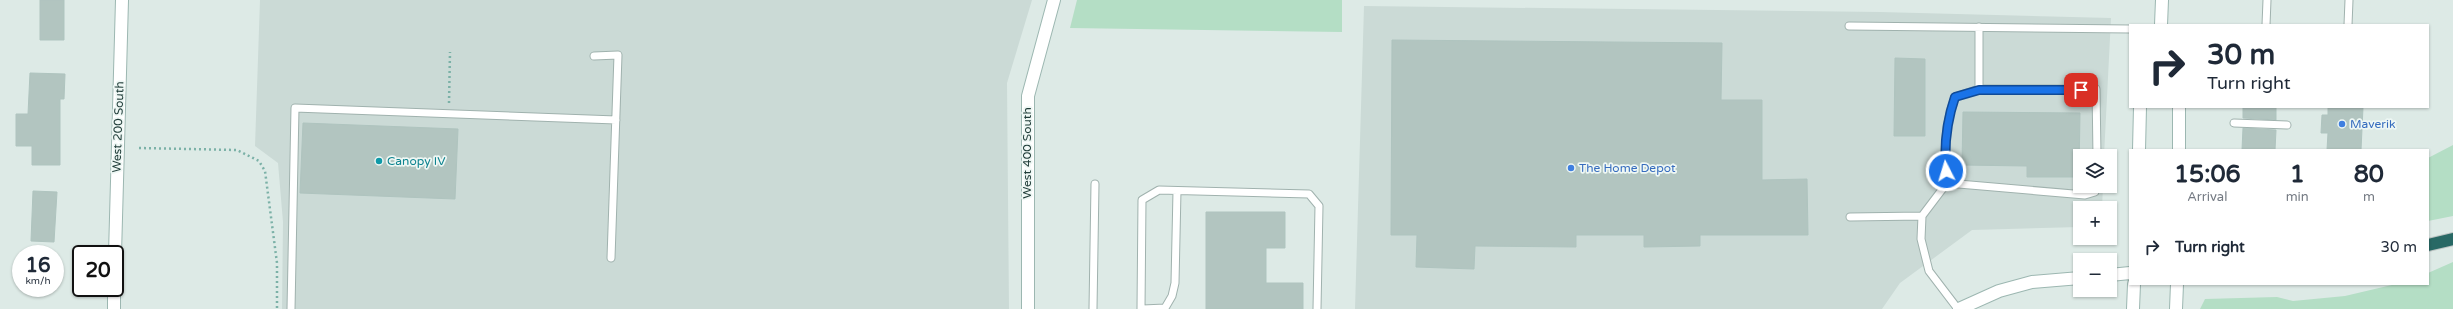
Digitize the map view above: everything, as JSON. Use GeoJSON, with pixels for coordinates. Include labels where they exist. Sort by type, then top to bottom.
{"type":"FeatureCollection","features":[{"type":"Feature","properties":{"kind":"highway"},"geometry":{"type":"LineString","coordinates":[[2429,245],[2453,239]]}},
{"type":"Feature","properties":{"kind":"street","name":"West 200 South"},"geometry":{"type":"LineString","coordinates":[[115,245],[122,0]]}},
{"type":"Feature","properties":{"kind":"street","name":"West 400 South"},"geometry":{"type":"LineString","coordinates":[[1028,309],[1028,96],[1054,0]]}},
{"type":"Feature","properties":{"kind":"street"},"geometry":{"type":"LineString","coordinates":[[2161,24],[2162,0]]}},
{"type":"Feature","properties":{"kind":"street"},"geometry":{"type":"LineString","coordinates":[[2139,149],[2140,108]]}},
{"type":"Feature","properties":{"kind":"street"},"geometry":{"type":"LineString","coordinates":[[2179,108],[2179,149]]}},
{"type":"Feature","properties":{"kind":"street"},"geometry":{"type":"LineString","coordinates":[[2117,274],[2129,273]]}},
{"type":"Feature","properties":{"kind":"street"},"geometry":{"type":"LineString","coordinates":[[1959,309],[1999,291],[2019,286],[2073,279]]}},
{"type":"Feature","properties":{"kind":"street"},"geometry":{"type":"LineString","coordinates":[[2133,309],[2134,285]]}},
{"type":"Feature","properties":{"kind":"street"},"geometry":{"type":"LineString","coordinates":[[2176,309],[2177,285]]}},
{"type":"Feature","properties":{"kind":"street"},"geometry":{"type":"LineString","coordinates":[[114,297],[114,309]]}},
{"type":"Feature","properties":{"kind":"lane"},"geometry":{"type":"LineString","coordinates":[[2266,24],[2267,0]]}},
{"type":"Feature","properties":{"kind":"lane"},"geometry":{"type":"LineString","coordinates":[[2348,24],[2349,0]]}},
{"type":"Feature","properties":{"kind":"lane"},"geometry":{"type":"LineString","coordinates":[[1849,26],[2129,29]]}},
{"type":"Feature","properties":{"kind":"lane"},"geometry":{"type":"LineString","coordinates":[[1979,28],[1979,90]]}},
{"type":"Feature","properties":{"kind":"lane"},"geometry":{"type":"LineString","coordinates":[[594,56],[618,55],[611,258]]}},
{"type":"Feature","properties":{"kind":"lane"},"geometry":{"type":"LineString","coordinates":[[1959,309],[1929,271],[1921,239],[1922,216],[1947,183],[1944,148],[1947,120],[1955,97],[1979,90],[2096,90],[2098,149]]}},
{"type":"Feature","properties":{"kind":"lane"},"geometry":{"type":"LineString","coordinates":[[290,309],[295,108],[616,120]]}},
{"type":"Feature","properties":{"kind":"lane"},"geometry":{"type":"LineString","coordinates":[[2234,123],[2287,125]]}},
{"type":"Feature","properties":{"kind":"lane"},"geometry":{"type":"LineString","coordinates":[[1947,183],[2085,196],[2092,193]]}},
{"type":"Feature","properties":{"kind":"lane"},"geometry":{"type":"LineString","coordinates":[[1093,309],[1095,184]]}},
{"type":"Feature","properties":{"kind":"lane"},"geometry":{"type":"LineString","coordinates":[[1176,191],[1175,283],[1172,296],[1165,308],[1142,309],[1142,200],[1159,190],[1309,194],[1319,206],[1317,309]]}},
{"type":"Feature","properties":{"kind":"lane"},"geometry":{"type":"LineString","coordinates":[[1850,217],[1922,216]]}},
{"type":"Feature","properties":{"kind":"path"},"geometry":{"type":"LineString","coordinates":[[448,114],[450,52]]}},
{"type":"Feature","properties":{"kind":"path"},"geometry":{"type":"LineString","coordinates":[[139,148],[237,150],[259,161],[265,171],[277,264],[277,309]]}},
{"type":"Feature","properties":{"kind":"shaded area"},"geometry":{"type":"Polygon","coordinates":[[[260,0],[1032,0],[1007,83],[1009,309],[282,309],[283,222],[278,163],[255,146],[260,0]]]}},
{"type":"Feature","properties":{"kind":"shaded area"},"geometry":{"type":"Polygon","coordinates":[[[1364,6],[1880,12],[2111,18],[2104,149],[2073,149],[2073,193],[2103,193],[2102,201],[2073,201],[2073,227],[1972,230],[1900,283],[1882,309],[1355,309],[1364,6]]]}},
{"type":"Feature","properties":{"kind":"green space"},"geometry":{"type":"Polygon","coordinates":[[[1077,0],[1342,0],[1342,32],[1070,28],[1077,0]]]}},
{"type":"Feature","properties":{"kind":"green space"},"geometry":{"type":"Polygon","coordinates":[[[2453,145],[2453,216],[2429,221],[2429,157],[2453,145]]]}},
{"type":"Feature","properties":{"kind":"green space"},"geometry":{"type":"Polygon","coordinates":[[[2453,262],[2453,309],[2200,309],[2205,299],[2277,297],[2293,301],[2345,296],[2392,285],[2429,285],[2429,273],[2453,262]]]}},
{"type":"Feature","properties":{"kind":"building"},"geometry":{"type":"Polygon","coordinates":[[[40,0],[64,0],[64,40],[40,40],[40,0]]]}},
{"type":"Feature","properties":{"kind":"building","name":"The Home Depot"},"geometry":{"type":"Polygon","coordinates":[[[1392,40],[1722,43],[1721,100],[1762,100],[1762,180],[1807,179],[1808,235],[1700,235],[1700,246],[1644,247],[1644,235],[1576,235],[1576,247],[1475,246],[1474,269],[1416,267],[1417,235],[1391,235],[1392,40]]]}},
{"type":"Feature","properties":{"kind":"building"},"geometry":{"type":"Polygon","coordinates":[[[1895,58],[1925,59],[1925,136],[1894,136],[1895,58]]]}},
{"type":"Feature","properties":{"kind":"building"},"geometry":{"type":"Polygon","coordinates":[[[30,73],[65,74],[64,99],[60,99],[60,165],[32,165],[32,146],[16,146],[16,114],[28,114],[30,73]]]}},
{"type":"Feature","properties":{"kind":"building"},"geometry":{"type":"Polygon","coordinates":[[[2243,108],[2276,108],[2276,120],[2243,118],[2243,108]]]}},
{"type":"Feature","properties":{"kind":"building","name":"Maverik"},"geometry":{"type":"Polygon","coordinates":[[[2328,108],[2363,108],[2361,149],[2327,149],[2328,133],[2321,133],[2322,115],[2328,115],[2328,108]]]}},
{"type":"Feature","properties":{"kind":"building"},"geometry":{"type":"Polygon","coordinates":[[[1963,112],[2080,113],[2079,149],[2073,149],[2073,177],[2027,177],[2027,166],[1962,165],[1963,112]]]}},
{"type":"Feature","properties":{"kind":"building","name":"Canopy IV"},"geometry":{"type":"Polygon","coordinates":[[[303,123],[458,129],[455,199],[300,193],[303,123]]]}},
{"type":"Feature","properties":{"kind":"building"},"geometry":{"type":"Polygon","coordinates":[[[2243,128],[2276,130],[2275,149],[2242,149],[2243,128]]]}},
{"type":"Feature","properties":{"kind":"building"},"geometry":{"type":"Polygon","coordinates":[[[33,191],[57,192],[54,242],[31,241],[33,191]]]}},
{"type":"Feature","properties":{"kind":"building"},"geometry":{"type":"Polygon","coordinates":[[[1206,212],[1285,212],[1285,248],[1266,248],[1266,283],[1303,283],[1303,309],[1206,309],[1206,212]]]}},
{"type":"Feature","properties":{"kind":"place","name":"Maverik"},"geometry":{"type":"Point","coordinates":[2342,124]}},
{"type":"Feature","properties":{"kind":"place","name":"Canopy IV"},"geometry":{"type":"Point","coordinates":[379,161]}},
{"type":"Feature","properties":{"kind":"place","name":"The Home Depot"},"geometry":{"type":"Point","coordinates":[1571,168]}},
{"type":"Feature","properties":{"kind":"route"},"geometry":{"type":"LineString","coordinates":[[1946,171],[1944,148],[1947,120],[1955,97],[1979,90],[2081,90]]}}]}
